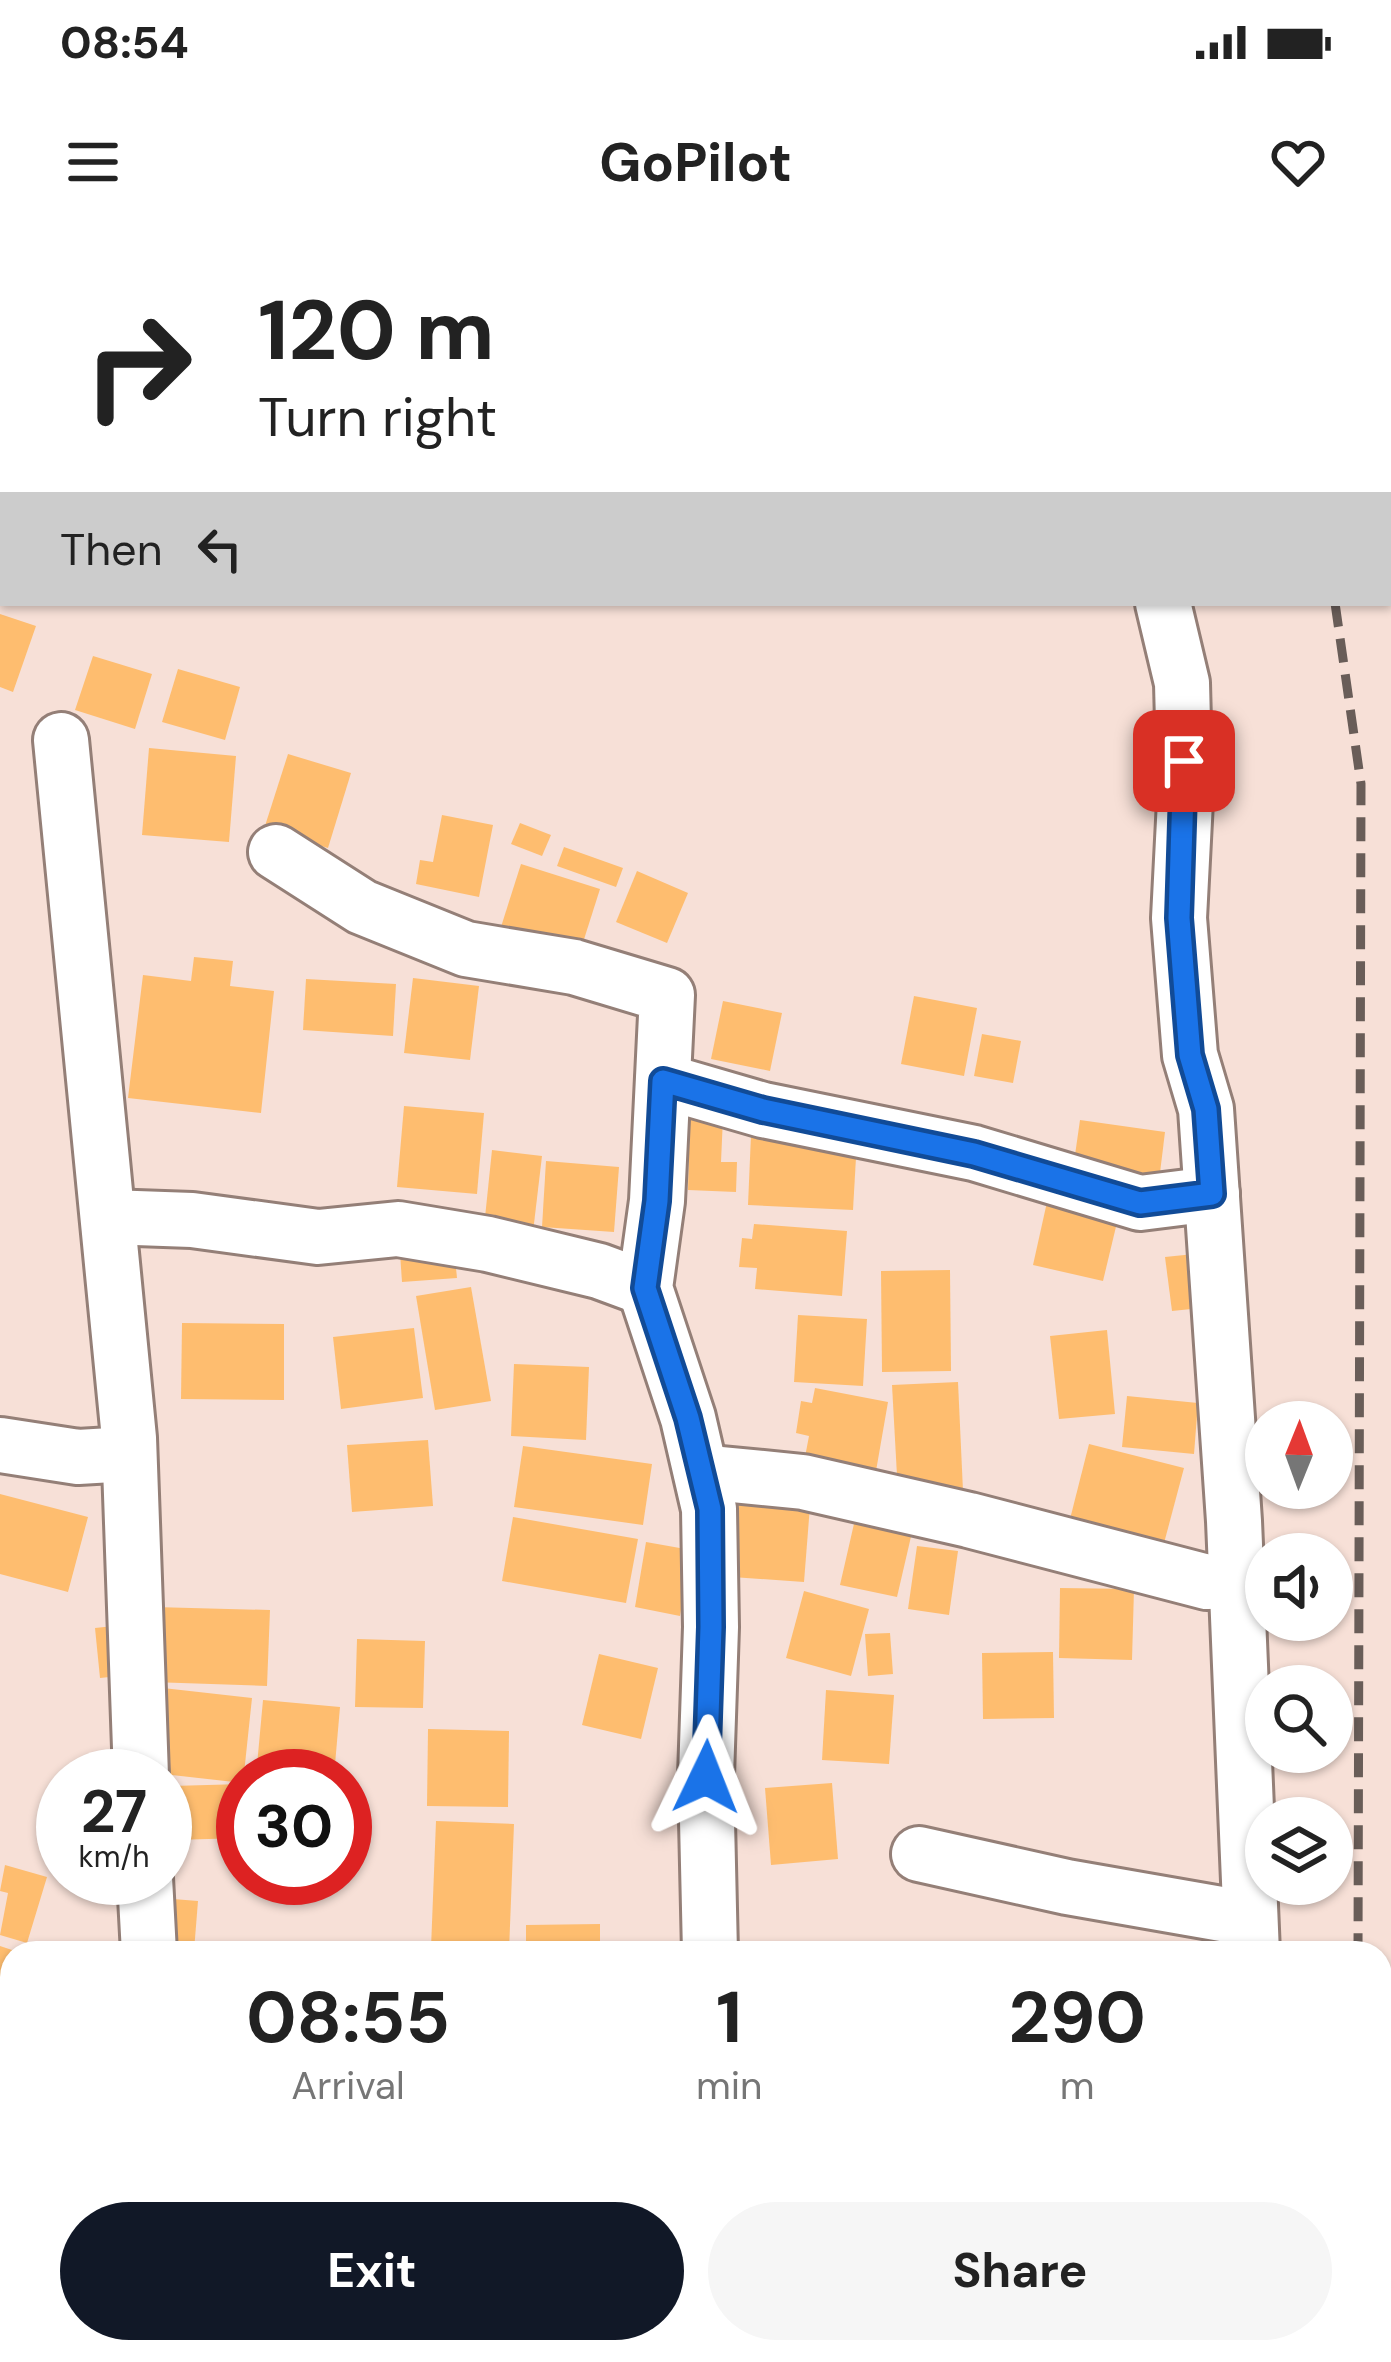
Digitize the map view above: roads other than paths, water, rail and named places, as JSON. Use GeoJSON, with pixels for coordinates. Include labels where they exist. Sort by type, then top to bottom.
{"type":"FeatureCollection","features":[{"type":"Feature","properties":{"kind":"street"},"geometry":{"type":"LineString","coordinates":[[919,1854],[1251,1936],[1237,1581],[1206,1109],[1190,1055],[1179,918],[1185,801],[1182,683],[1164,606]]}},
{"type":"Feature","properties":{"kind":"street"},"geometry":{"type":"LineString","coordinates":[[61,740],[129,1454],[140,1749]]}},
{"type":"Feature","properties":{"kind":"street"},"geometry":{"type":"LineString","coordinates":[[276,852],[362,908],[466,949],[574,967],[667,995],[657,1201],[645,1288],[688,1418],[710,1509],[706,1777],[710,1941]]}},
{"type":"Feature","properties":{"kind":"street"},"geometry":{"type":"LineString","coordinates":[[663,1081],[763,1110],[974,1154],[1140,1203],[1212,1194]]}},
{"type":"Feature","properties":{"kind":"street"},"geometry":{"type":"LineString","coordinates":[[108,1217],[192,1220],[318,1237],[398,1229],[488,1244],[599,1271],[645,1288]]}},
{"type":"Feature","properties":{"kind":"street"},"geometry":{"type":"LineString","coordinates":[[0,1445],[78,1457],[129,1454]]}},
{"type":"Feature","properties":{"kind":"street"},"geometry":{"type":"LineString","coordinates":[[700,1472],[803,1482],[1208,1582],[1237,1581]]}},
{"type":"Feature","properties":{"kind":"street"},"geometry":{"type":"LineString","coordinates":[[147,1905],[149,1941]]}},
{"type":"Feature","properties":{"kind":"railway"},"geometry":{"type":"LineString","coordinates":[[1335,606],[1361,784],[1358,1941]]}}]}
